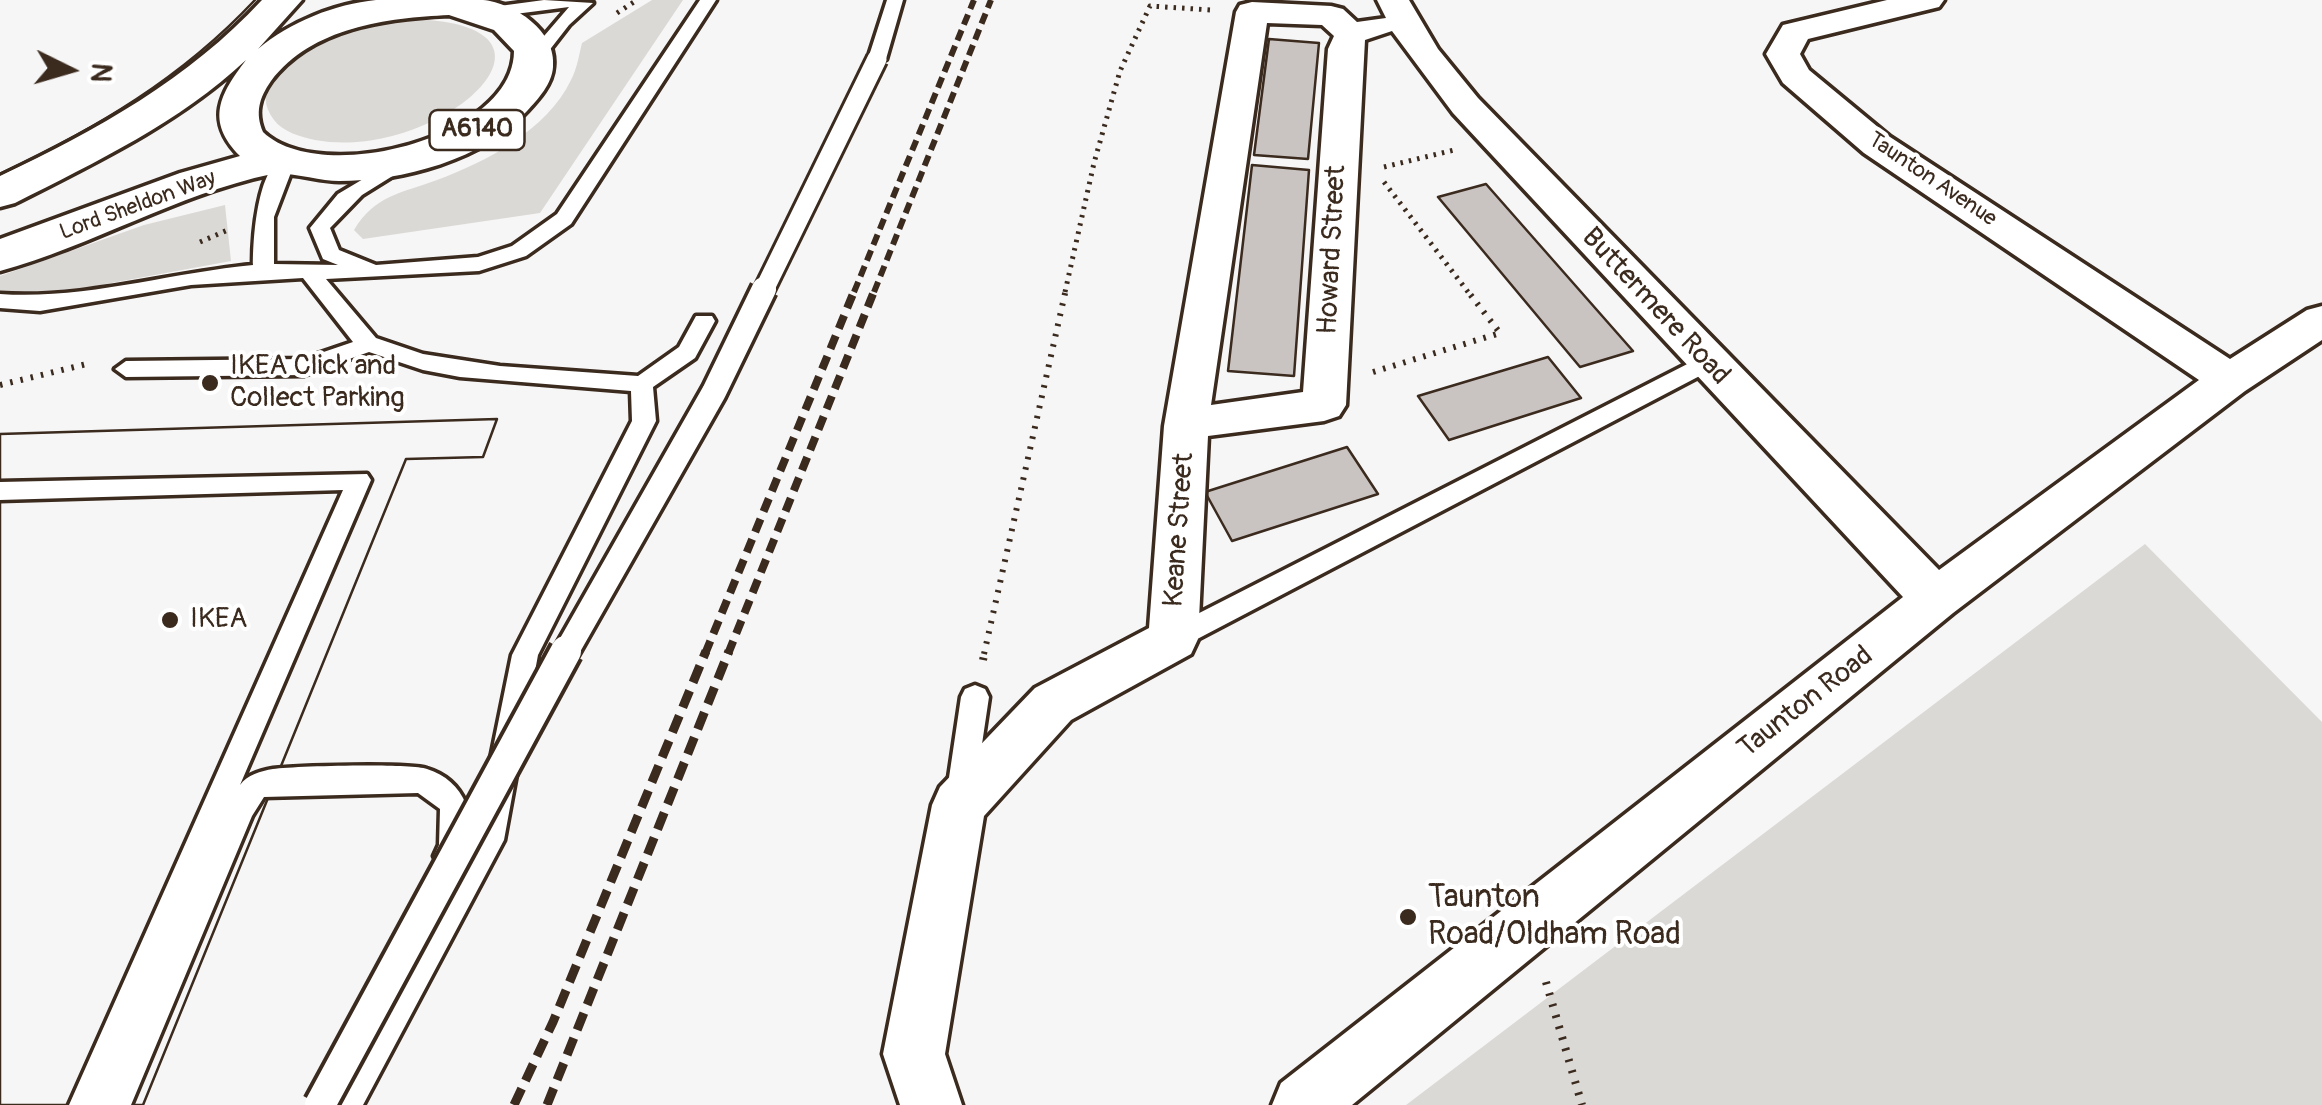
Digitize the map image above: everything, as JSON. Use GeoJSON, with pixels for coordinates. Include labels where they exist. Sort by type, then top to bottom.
{"type":"FeatureCollection","features":[{"type":"Feature","properties":{"kind":"highway"},"geometry":{"type":"LineString","coordinates":[[0,193],[116,136],[201,81],[253,36],[283,0]]}},
{"type":"Feature","properties":{"kind":"highway","name":"Lord Sheldon Way"},"geometry":{"type":"LineString","coordinates":[[0,210],[152,139],[263,65],[310,0]]}},
{"type":"Feature","properties":{"kind":"highway"},"geometry":{"type":"LineString","coordinates":[[281,161],[250,144],[237,122],[239,98],[263,65],[304,37],[357,16],[445,2],[492,12],[514,22],[528,36],[535,58]]}},
{"type":"Feature","properties":{"kind":"highway","name":"A6140"},"geometry":{"type":"LineString","coordinates":[[281,161],[335,168],[408,158],[478,130],[503,112],[531,78],[535,58]]}},
{"type":"Feature","properties":{"kind":"highway","name":"Lord Sheldon Way"},"geometry":{"type":"LineString","coordinates":[[0,256],[195,183],[281,161]]}},
{"type":"Feature","properties":{"kind":"street","name":"Taunton Avenue"},"geometry":{"type":"LineString","coordinates":[[1928,0],[1796,32],[1783,54],[1795,76],[1877,145],[2230,380]]}},
{"type":"Feature","properties":{"kind":"street"},"geometry":{"type":"LineString","coordinates":[[1252,12],[1331,16],[1351,34],[1397,10]]}},
{"type":"Feature","properties":{"kind":"street","name":"Buttermere Road"},"geometry":{"type":"LineString","coordinates":[[1397,10],[1422,52],[1499,139],[1705,362],[1936,600]]}},
{"type":"Feature","properties":{"kind":"street","name":"Keane Street"},"geometry":{"type":"LineString","coordinates":[[959,805],[1053,704],[1173,639],[1186,426],[1252,12]]}},
{"type":"Feature","properties":{"kind":"street","name":"Howard Street"},"geometry":{"type":"LineString","coordinates":[[1326,388],[1345,49],[1351,34]]}},
{"type":"Feature","properties":{"kind":"street","name":"Taunton Road"},"geometry":{"type":"LineString","coordinates":[[1304,1105],[1936,600],[2230,380],[2322,320]]}},
{"type":"Feature","properties":{"kind":"street"},"geometry":{"type":"LineString","coordinates":[[1212,420],[1324,406],[1326,388]]}},
{"type":"Feature","properties":{"kind":"street"},"geometry":{"type":"LineString","coordinates":[[932,1105],[914,1054],[959,805]]}},
{"type":"Feature","properties":{"kind":"lane"},"geometry":{"type":"LineString","coordinates":[[492,12],[585,0]]}},
{"type":"Feature","properties":{"kind":"lane"},"geometry":{"type":"LineString","coordinates":[[535,58],[563,20],[585,0]]}},
{"type":"Feature","properties":{"kind":"lane"},"geometry":{"type":"LineString","coordinates":[[0,302],[40,304],[191,278],[264,271],[376,272],[479,264],[519,250],[564,219],[708,0]]}},
{"type":"Feature","properties":{"kind":"lane"},"geometry":{"type":"LineString","coordinates":[[320,1105],[575,635],[714,392],[876,59],[895,0]]}},
{"type":"Feature","properties":{"kind":"lane"},"geometry":{"type":"LineString","coordinates":[[376,272],[330,254],[320,228],[331,210],[357,187],[408,158]]}},
{"type":"Feature","properties":{"kind":"lane"},"geometry":{"type":"LineString","coordinates":[[264,271],[264,217],[281,161]]}},
{"type":"Feature","properties":{"kind":"lane"},"geometry":{"type":"LineString","coordinates":[[309,272],[369,344],[420,361],[642,384],[686,352],[704,321]]}},
{"type":"Feature","properties":{"kind":"lane"},"geometry":{"type":"LineString","coordinates":[[126,369],[304,367],[369,344]]}},
{"type":"Feature","properties":{"kind":"lane"},"geometry":{"type":"LineString","coordinates":[[1173,639],[1705,362]]}},
{"type":"Feature","properties":{"kind":"lane"},"geometry":{"type":"LineString","coordinates":[[345,1105],[489,840],[524,655],[644,420],[642,384]]}},
{"type":"Feature","properties":{"kind":"lane"},"geometry":{"type":"LineString","coordinates":[[0,491],[359,480],[86,1105]]}},
{"type":"Feature","properties":{"kind":"lane"},"geometry":{"type":"LineString","coordinates":[[959,805],[975,697]]}},
{"type":"Feature","properties":{"kind":"lane"},"geometry":{"type":"LineString","coordinates":[[114,1105],[247,796],[255,787],[274,782],[423,780],[454,803],[454,847],[311,1105]]}},
{"type":"Feature","properties":{"kind":"path"},"geometry":{"type":"LineString","coordinates":[[975,697],[1094,164],[1120,70],[1150,6],[1252,12]]}},
{"type":"Feature","properties":{"kind":"path"},"geometry":{"type":"LineString","coordinates":[[1326,388],[1500,333],[1374,169],[1499,139]]}},
{"type":"Feature","properties":{"kind":"path"},"geometry":{"type":"LineString","coordinates":[[1528,923],[1582,1105]]}},
{"type":"Feature","properties":{"kind":"shaded area"},"geometry":{"type":"Polygon","coordinates":[[[652,0],[683,0],[540,213],[363,239],[354,230],[380,202],[475,164],[531,129],[560,98],[573,76],[582,43],[652,0]]]}},
{"type":"Feature","properties":{"kind":"shaded area"},"geometry":{"type":"Polygon","coordinates":[[[406,19],[462,26],[490,42],[494,64],[479,89],[449,112],[409,131],[363,141],[310,139],[287,131],[274,120],[266,99],[272,80],[288,64],[338,38],[406,19]]]}},
{"type":"Feature","properties":{"kind":"shaded area"},"geometry":{"type":"Polygon","coordinates":[[[225,205],[231,261],[41,296],[13,297],[0,293],[0,276],[144,225],[225,205]]]}},
{"type":"Feature","properties":{"kind":"shaded area"},"geometry":{"type":"Polygon","coordinates":[[[2145,544],[2322,722],[2322,1105],[1406,1105],[2145,544]]]}},
{"type":"Feature","properties":{"kind":"building"},"geometry":{"type":"Polygon","coordinates":[[[1269,39],[1319,43],[1308,159],[1254,155],[1269,39]]]}},
{"type":"Feature","properties":{"kind":"building"},"geometry":{"type":"Polygon","coordinates":[[[1252,165],[1309,170],[1294,376],[1228,371],[1252,165]]]}},
{"type":"Feature","properties":{"kind":"building"},"geometry":{"type":"Polygon","coordinates":[[[1486,184],[1633,351],[1580,367],[1438,197],[1486,184]]]}},
{"type":"Feature","properties":{"kind":"building"},"geometry":{"type":"Polygon","coordinates":[[[1548,357],[1581,398],[1449,440],[1418,396],[1548,357]]]}},
{"type":"Feature","properties":{"kind":"building","name":"IKEA"},"geometry":{"type":"Polygon","coordinates":[[[497,419],[483,457],[406,459],[143,1105],[0,1105],[0,434],[497,419]]]}},
{"type":"Feature","properties":{"kind":"building","name":"IKEA"},"geometry":{"type":"Polygon","coordinates":[[[497,419],[483,457],[406,459],[143,1105],[0,1105],[0,434],[497,419]]]}},
{"type":"Feature","properties":{"kind":"building"},"geometry":{"type":"Polygon","coordinates":[[[1347,447],[1378,494],[1232,541],[1205,492],[1347,447]]]}},
{"type":"Feature","properties":{"kind":"tram line"},"geometry":{"type":"LineString","coordinates":[[0,174],[70,139],[136,99],[198,54],[255,0]]}},
{"type":"Feature","properties":{"kind":"railway"},"geometry":{"type":"LineString","coordinates":[[854,292],[974,0]]}},
{"type":"Feature","properties":{"kind":"railway"},"geometry":{"type":"LineString","coordinates":[[874,292],[991,0]]}},
{"type":"Feature","properties":{"kind":"railway"},"geometry":{"type":"LineString","coordinates":[[705,654],[855,289]]}},
{"type":"Feature","properties":{"kind":"railway"},"geometry":{"type":"LineString","coordinates":[[728,654],[875,289]]}},
{"type":"Feature","properties":{"kind":"railway"},"geometry":{"type":"LineString","coordinates":[[514,1105],[553,1022],[706,651]]}},
{"type":"Feature","properties":{"kind":"railway"},"geometry":{"type":"LineString","coordinates":[[547,1105],[729,651]]}},
{"type":"Feature","properties":{"kind":"place","name":"IKEA Click and Collect Parking"},"geometry":{"type":"Point","coordinates":[210,383]}},
{"type":"Feature","properties":{"kind":"place","name":"IKEA"},"geometry":{"type":"Point","coordinates":[170,620]}},
{"type":"Feature","properties":{"kind":"place","name":"Taunton Road/Oldham Road"},"geometry":{"type":"Point","coordinates":[1408,917]}}]}
